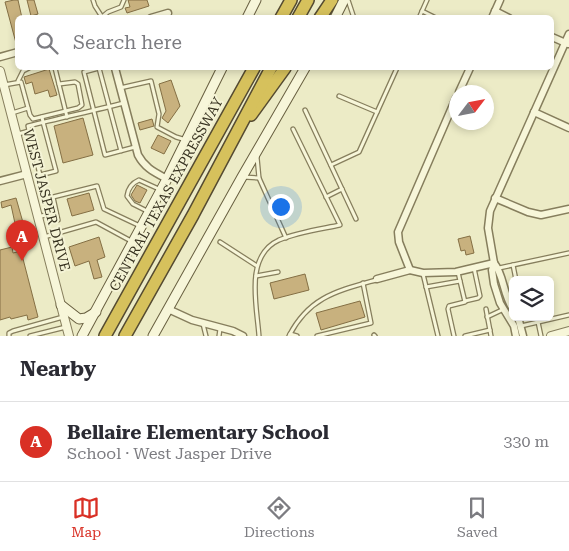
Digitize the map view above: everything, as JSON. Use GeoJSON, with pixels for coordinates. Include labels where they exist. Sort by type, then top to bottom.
{"type":"FeatureCollection","features":[{"type":"Feature","properties":{"kind":"highway"},"geometry":{"type":"LineString","coordinates":[[283,15],[291,0]]}},
{"type":"Feature","properties":{"kind":"highway"},"geometry":{"type":"LineString","coordinates":[[300,15],[308,0]]}},
{"type":"Feature","properties":{"kind":"highway"},"geometry":{"type":"LineString","coordinates":[[322,15],[332,0]]}},
{"type":"Feature","properties":{"kind":"highway","name":"CENTRAL TEXAS EXPRESSWAY"},"geometry":{"type":"LineString","coordinates":[[105,336],[253,70]]}},
{"type":"Feature","properties":{"kind":"highway"},"geometry":{"type":"LineString","coordinates":[[125,336],[193,215],[270,70]]}},
{"type":"Feature","properties":{"kind":"highway"},"geometry":{"type":"LineString","coordinates":[[234,135],[261,103],[284,70]]}},
{"type":"Feature","properties":{"kind":"main road"},"geometry":{"type":"LineString","coordinates":[[248,15],[256,0]]}},
{"type":"Feature","properties":{"kind":"main road"},"geometry":{"type":"LineString","coordinates":[[337,15],[346,0]]}},
{"type":"Feature","properties":{"kind":"main road"},"geometry":{"type":"LineString","coordinates":[[82,336],[150,213],[221,70]]}},
{"type":"Feature","properties":{"kind":"main road"},"geometry":{"type":"LineString","coordinates":[[153,336],[256,152],[305,70]]}},
{"type":"Feature","properties":{"kind":"main road"},"geometry":{"type":"LineString","coordinates":[[62,305],[79,319],[86,318],[96,312]]}},
{"type":"Feature","properties":{"kind":"street"},"geometry":{"type":"LineString","coordinates":[[494,14],[500,0]]}},
{"type":"Feature","properties":{"kind":"street"},"geometry":{"type":"LineString","coordinates":[[161,15],[168,13]]}},
{"type":"Feature","properties":{"kind":"street"},"geometry":{"type":"LineString","coordinates":[[508,306],[492,270],[494,263],[488,228],[490,211],[567,44],[569,34]]}},
{"type":"Feature","properties":{"kind":"street"},"geometry":{"type":"LineString","coordinates":[[554,38],[567,44]]}},
{"type":"Feature","properties":{"kind":"street"},"geometry":{"type":"LineString","coordinates":[[0,57],[15,53]]}},
{"type":"Feature","properties":{"kind":"street"},"geometry":{"type":"LineString","coordinates":[[116,70],[138,155],[148,170],[167,179]]}},
{"type":"Feature","properties":{"kind":"street"},"geometry":{"type":"LineString","coordinates":[[462,85],[469,70]]}},
{"type":"Feature","properties":{"kind":"street","name":"WEST JASPER DRIVE"},"geometry":{"type":"LineString","coordinates":[[2,88],[11,113],[69,336]]}},
{"type":"Feature","properties":{"kind":"street"},"geometry":{"type":"LineString","coordinates":[[534,112],[569,128]]}},
{"type":"Feature","properties":{"kind":"street"},"geometry":{"type":"LineString","coordinates":[[410,270],[400,247],[398,232],[449,114]]}},
{"type":"Feature","properties":{"kind":"street"},"geometry":{"type":"LineString","coordinates":[[0,181],[27,174]]}},
{"type":"Feature","properties":{"kind":"street"},"geometry":{"type":"LineString","coordinates":[[495,198],[528,212],[541,214],[569,209]]}},
{"type":"Feature","properties":{"kind":"street"},"geometry":{"type":"LineString","coordinates":[[377,279],[410,270],[423,273],[458,272],[494,263]]}},
{"type":"Feature","properties":{"kind":"street"},"geometry":{"type":"LineString","coordinates":[[494,263],[499,268],[516,336]]}},
{"type":"Feature","properties":{"kind":"street"},"geometry":{"type":"LineString","coordinates":[[168,309],[192,320],[241,336]]}},
{"type":"Feature","properties":{"kind":"street"},"geometry":{"type":"LineString","coordinates":[[519,321],[523,336]]}},
{"type":"Feature","properties":{"kind":"street"},"geometry":{"type":"LineString","coordinates":[[551,336],[569,331]]}},
{"type":"Feature","properties":{"kind":"lane"},"geometry":{"type":"LineString","coordinates":[[94,0],[95,6],[101,15]]}},
{"type":"Feature","properties":{"kind":"lane"},"geometry":{"type":"LineString","coordinates":[[104,15],[121,7],[124,0]]}},
{"type":"Feature","properties":{"kind":"lane"},"geometry":{"type":"LineString","coordinates":[[346,0],[353,15]]}},
{"type":"Feature","properties":{"kind":"lane"},"geometry":{"type":"LineString","coordinates":[[420,15],[427,0]]}},
{"type":"Feature","properties":{"kind":"lane"},"geometry":{"type":"LineString","coordinates":[[422,11],[430,15]]}},
{"type":"Feature","properties":{"kind":"lane"},"geometry":{"type":"LineString","coordinates":[[2,88],[18,81],[25,70]]}},
{"type":"Feature","properties":{"kind":"lane"},"geometry":{"type":"LineString","coordinates":[[56,70],[67,116]]}},
{"type":"Feature","properties":{"kind":"lane"},"geometry":{"type":"LineString","coordinates":[[92,70],[84,72],[105,155],[136,147]]}},
{"type":"Feature","properties":{"kind":"lane"},"geometry":{"type":"LineString","coordinates":[[100,70],[121,151]]}},
{"type":"Feature","properties":{"kind":"lane"},"geometry":{"type":"LineString","coordinates":[[331,165],[359,152],[396,70]]}},
{"type":"Feature","properties":{"kind":"lane"},"geometry":{"type":"LineString","coordinates":[[120,88],[151,80],[159,114],[157,127],[186,140]]}},
{"type":"Feature","properties":{"kind":"lane"},"geometry":{"type":"LineString","coordinates":[[18,81],[21,82],[32,119],[78,108],[82,105],[83,102],[76,82],[60,84]]}},
{"type":"Feature","properties":{"kind":"lane"},"geometry":{"type":"LineString","coordinates":[[339,96],[377,112]]}},
{"type":"Feature","properties":{"kind":"lane"},"geometry":{"type":"LineString","coordinates":[[42,117],[44,122],[56,171],[40,175],[28,126],[44,122],[67,116],[124,103]]}},
{"type":"Feature","properties":{"kind":"lane"},"geometry":{"type":"LineString","coordinates":[[11,113],[28,108]]}},
{"type":"Feature","properties":{"kind":"lane"},"geometry":{"type":"LineString","coordinates":[[305,110],[356,219]]}},
{"type":"Feature","properties":{"kind":"lane"},"geometry":{"type":"LineString","coordinates":[[259,336],[256,276],[257,266],[265,252],[271,245],[286,238],[340,225],[293,129]]}},
{"type":"Feature","properties":{"kind":"lane"},"geometry":{"type":"LineString","coordinates":[[16,135],[29,131]]}},
{"type":"Feature","properties":{"kind":"lane"},"geometry":{"type":"LineString","coordinates":[[256,152],[259,178],[286,238]]}},
{"type":"Feature","properties":{"kind":"lane"},"geometry":{"type":"LineString","coordinates":[[242,177],[259,178]]}},
{"type":"Feature","properties":{"kind":"lane"},"geometry":{"type":"LineString","coordinates":[[150,213],[133,204],[127,196],[128,190],[138,180],[161,190]]}},
{"type":"Feature","properties":{"kind":"lane"},"geometry":{"type":"LineString","coordinates":[[58,220],[53,197],[97,186],[104,208],[142,227]]}},
{"type":"Feature","properties":{"kind":"lane"},"geometry":{"type":"LineString","coordinates":[[326,196],[342,189]]}},
{"type":"Feature","properties":{"kind":"lane"},"geometry":{"type":"LineString","coordinates":[[38,217],[56,212]]}},
{"type":"Feature","properties":{"kind":"lane"},"geometry":{"type":"LineString","coordinates":[[43,237],[96,222],[134,242]]}},
{"type":"Feature","properties":{"kind":"lane"},"geometry":{"type":"LineString","coordinates":[[220,242],[257,266]]}},
{"type":"Feature","properties":{"kind":"lane"},"geometry":{"type":"LineString","coordinates":[[499,268],[569,253]]}},
{"type":"Feature","properties":{"kind":"lane"},"geometry":{"type":"LineString","coordinates":[[513,265],[515,276]]}},
{"type":"Feature","properties":{"kind":"lane"},"geometry":{"type":"LineString","coordinates":[[454,336],[449,306],[480,296],[474,268]]}},
{"type":"Feature","properties":{"kind":"lane"},"geometry":{"type":"LineString","coordinates":[[256,276],[278,272]]}},
{"type":"Feature","properties":{"kind":"lane"},"geometry":{"type":"LineString","coordinates":[[458,272],[465,301]]}},
{"type":"Feature","properties":{"kind":"lane"},"geometry":{"type":"LineString","coordinates":[[423,273],[438,336]]}},
{"type":"Feature","properties":{"kind":"lane"},"geometry":{"type":"LineString","coordinates":[[297,336],[290,335],[302,317],[318,301],[340,290],[377,279]]}},
{"type":"Feature","properties":{"kind":"lane"},"geometry":{"type":"LineString","coordinates":[[426,287],[460,282]]}},
{"type":"Feature","properties":{"kind":"lane"},"geometry":{"type":"LineString","coordinates":[[317,336],[372,323],[363,283]]}},
{"type":"Feature","properties":{"kind":"lane"},"geometry":{"type":"LineString","coordinates":[[487,317],[508,306]]}},
{"type":"Feature","properties":{"kind":"lane"},"geometry":{"type":"LineString","coordinates":[[486,310],[492,336]]}},
{"type":"Feature","properties":{"kind":"lane"},"geometry":{"type":"LineString","coordinates":[[9,336],[10,332],[64,316]]}},
{"type":"Feature","properties":{"kind":"lane"},"geometry":{"type":"LineString","coordinates":[[521,326],[569,316]]}},
{"type":"Feature","properties":{"kind":"lane"},"geometry":{"type":"LineString","coordinates":[[538,322],[541,336]]}},
{"type":"Feature","properties":{"kind":"lane"},"geometry":{"type":"LineString","coordinates":[[199,336],[206,336],[203,323]]}},
{"type":"Feature","properties":{"kind":"lane"},"geometry":{"type":"LineString","coordinates":[[30,336],[67,327]]}},
{"type":"Feature","properties":{"kind":"lane"},"geometry":{"type":"LineString","coordinates":[[219,336],[220,328]]}},
{"type":"Feature","properties":{"kind":"lane"},"geometry":{"type":"LineString","coordinates":[[465,336],[490,330]]}},
{"type":"Feature","properties":{"kind":"building"},"geometry":{"type":"Polygon","coordinates":[[[18,0],[21,15],[15,15],[15,39],[5,2],[18,0]]]}},
{"type":"Feature","properties":{"kind":"building"},"geometry":{"type":"Polygon","coordinates":[[[27,0],[34,0],[38,14],[31,15],[27,0]]]}},
{"type":"Feature","properties":{"kind":"building"},"geometry":{"type":"Polygon","coordinates":[[[128,0],[147,0],[149,6],[127,13],[125,8],[130,7],[128,0]]]}},
{"type":"Feature","properties":{"kind":"building"},"geometry":{"type":"Polygon","coordinates":[[[49,70],[57,95],[50,97],[48,90],[35,94],[32,82],[26,84],[24,77],[49,70]]]}},
{"type":"Feature","properties":{"kind":"building"},"geometry":{"type":"Polygon","coordinates":[[[171,80],[180,106],[168,123],[162,118],[166,111],[159,84],[171,80]]]}},
{"type":"Feature","properties":{"kind":"building"},"geometry":{"type":"Polygon","coordinates":[[[83,118],[93,155],[63,163],[54,126],[83,118]]]}},
{"type":"Feature","properties":{"kind":"building"},"geometry":{"type":"Polygon","coordinates":[[[152,119],[154,126],[140,130],[138,123],[152,119]]]}},
{"type":"Feature","properties":{"kind":"building"},"geometry":{"type":"Polygon","coordinates":[[[158,135],[171,141],[164,154],[151,148],[158,135]]]}},
{"type":"Feature","properties":{"kind":"building"},"geometry":{"type":"Polygon","coordinates":[[[137,185],[147,190],[140,203],[135,201],[131,195],[137,185]]]}},
{"type":"Feature","properties":{"kind":"building"},"geometry":{"type":"Polygon","coordinates":[[[89,193],[94,210],[72,216],[67,199],[89,193]]]}},
{"type":"Feature","properties":{"kind":"building"},"geometry":{"type":"Polygon","coordinates":[[[16,198],[24,226],[16,228],[11,205],[2,208],[1,202],[16,198]]]}},
{"type":"Feature","properties":{"kind":"building"},"geometry":{"type":"Polygon","coordinates":[[[470,236],[474,253],[466,255],[465,250],[461,251],[458,239],[470,236]]]}},
{"type":"Feature","properties":{"kind":"building"},"geometry":{"type":"Polygon","coordinates":[[[99,237],[105,257],[97,260],[102,277],[94,279],[89,261],[75,266],[69,247],[99,237]]]}},
{"type":"Feature","properties":{"kind":"building"},"geometry":{"type":"Polygon","coordinates":[[[12,247],[13,253],[21,251],[38,317],[28,320],[27,315],[0,320],[0,250],[12,247]]]}},
{"type":"Feature","properties":{"kind":"building"},"geometry":{"type":"Polygon","coordinates":[[[305,274],[309,290],[274,299],[270,283],[305,274]]]}},
{"type":"Feature","properties":{"kind":"building"},"geometry":{"type":"Polygon","coordinates":[[[360,301],[365,317],[321,330],[316,313],[360,301]]]}},
{"type":"Feature","properties":{"kind":"place","name":"Bellaire Elementary School"},"geometry":{"type":"Point","coordinates":[22,261]}}]}
